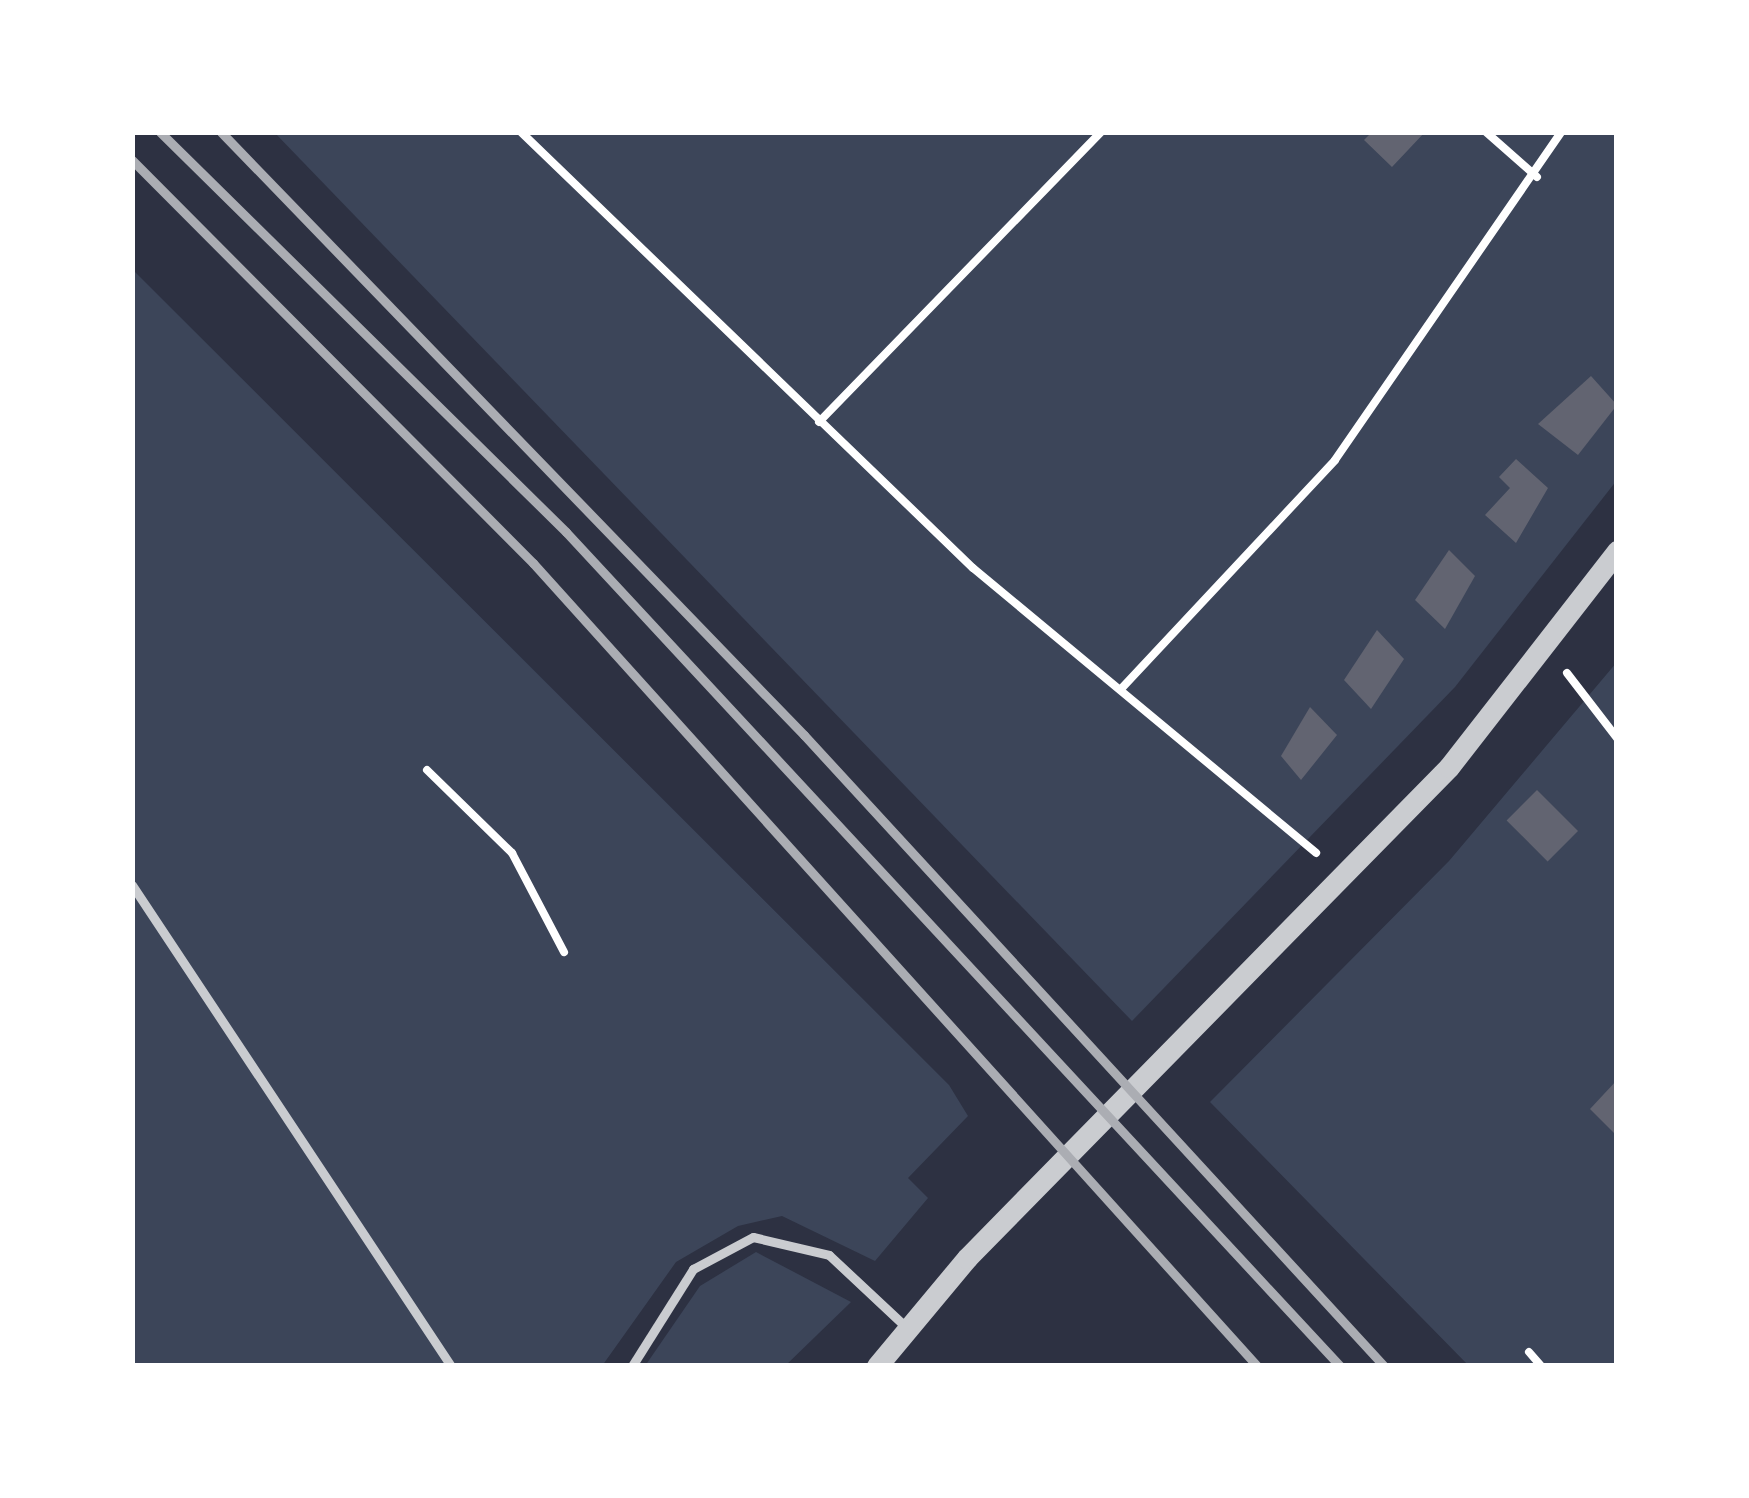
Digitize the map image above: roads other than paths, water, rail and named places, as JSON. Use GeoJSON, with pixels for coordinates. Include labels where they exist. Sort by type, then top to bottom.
{"type":"FeatureCollection","features":[{"type":"Feature","properties":{"kind":"street"},"geometry":{"type":"LineString","coordinates":[[877,1366],[1043,1185],[1171,1061],[1345,878],[1548,648],[1617,550]]}},
{"type":"Feature","properties":{"kind":"lane"},"geometry":{"type":"LineString","coordinates":[[132,885],[451,1366]]}},
{"type":"Feature","properties":{"kind":"lane"},"geometry":{"type":"LineString","coordinates":[[632,1366],[692,1269],[753,1237],[829,1255],[907,1328]]}},
{"type":"Feature","properties":{"kind":"railway"},"geometry":{"type":"LineString","coordinates":[[160,132],[566,532],[1340,1366]]}},
{"type":"Feature","properties":{"kind":"railway"},"geometry":{"type":"LineString","coordinates":[[221,132],[804,735],[1384,1366]]}},
{"type":"Feature","properties":{"kind":"railway"},"geometry":{"type":"LineString","coordinates":[[132,160],[533,563],[1257,1366]]}}]}
